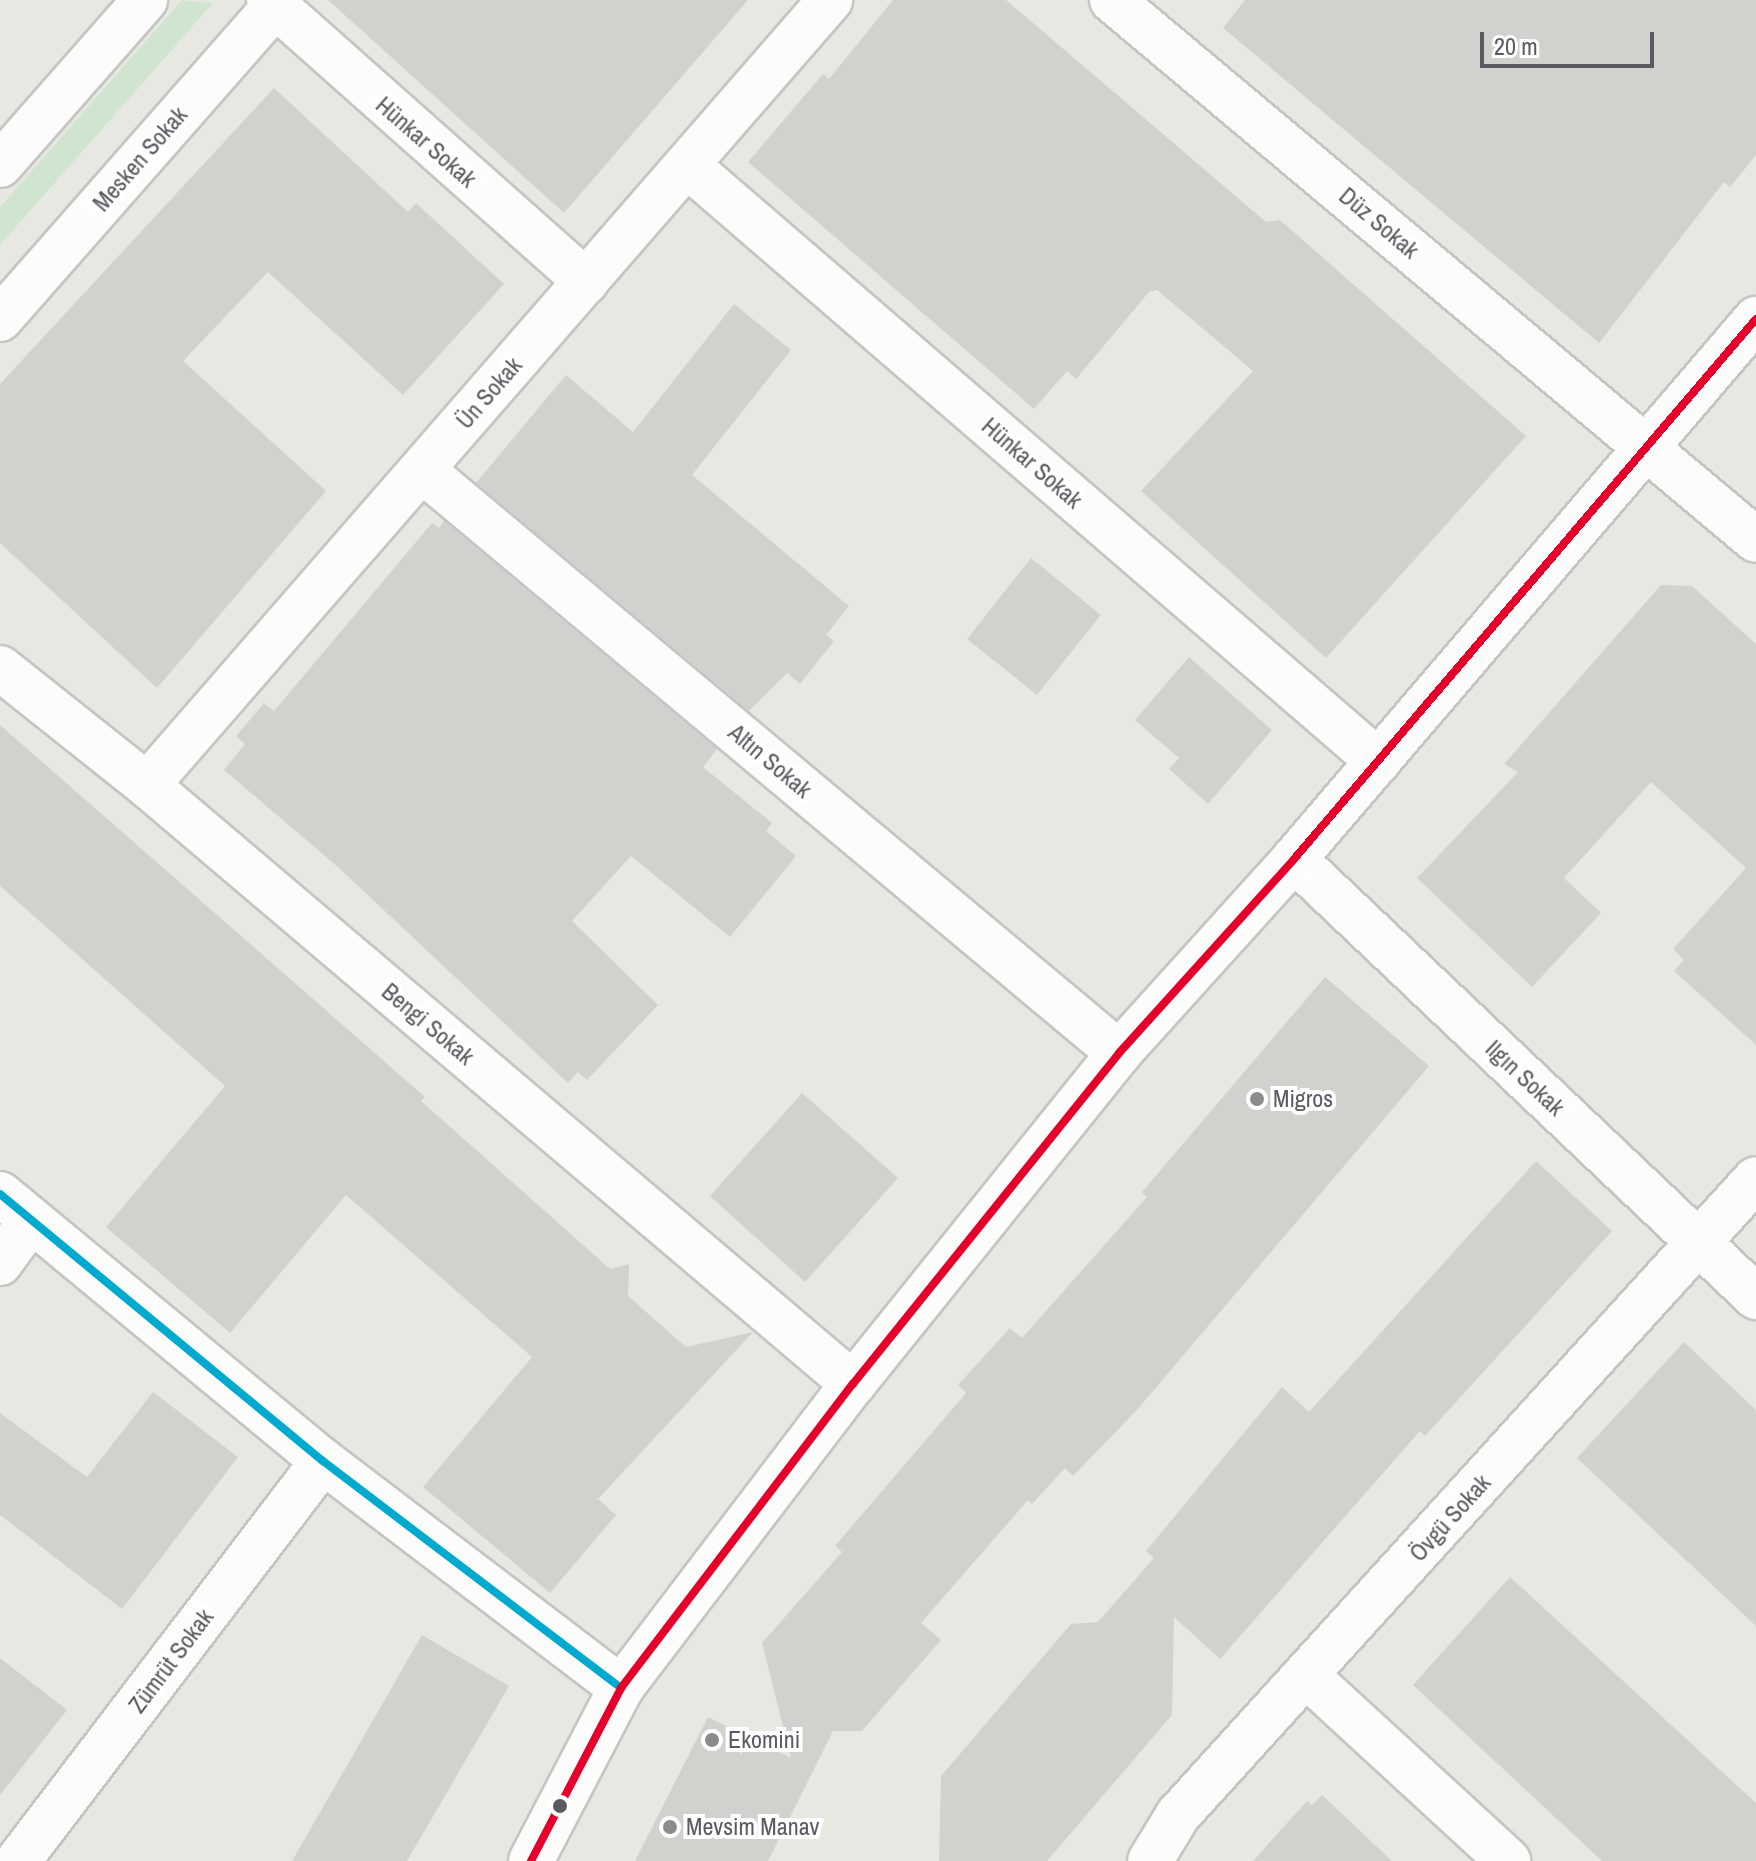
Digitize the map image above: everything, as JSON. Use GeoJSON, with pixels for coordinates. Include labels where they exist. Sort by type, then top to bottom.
{"type":"FeatureCollection","features":[{"type":"Feature","properties":{"kind":"street"},"geometry":{"type":"LineString","coordinates":[[0,165],[145,0]]}},
{"type":"Feature","properties":{"kind":"street","name":"Ün Sokak"},"geometry":{"type":"LineString","coordinates":[[147,785],[830,0]]}},
{"type":"Feature","properties":{"kind":"street","name":"Düz Sokak"},"geometry":{"type":"LineString","coordinates":[[1112,0],[1756,540]]}},
{"type":"Feature","properties":{"kind":"street","name":"Hünkar Sokak"},"geometry":{"type":"LineString","coordinates":[[274,3],[586,281]]}},
{"type":"Feature","properties":{"kind":"street","name":"Mesken Sokak"},"geometry":{"type":"LineString","coordinates":[[0,319],[274,3]]}},
{"type":"Feature","properties":{"kind":"street","name":"Hünkar Sokak"},"geometry":{"type":"LineString","coordinates":[[687,165],[1378,761]]}},
{"type":"Feature","properties":{"kind":"street"},"geometry":{"type":"LineString","coordinates":[[531,1861],[621,1688],[853,1384],[1119,1053],[1294,859],[1756,319]]}},
{"type":"Feature","properties":{"kind":"street","name":"Altın Sokak"},"geometry":{"type":"LineString","coordinates":[[422,470],[1119,1053]]}},
{"type":"Feature","properties":{"kind":"street","name":"Bengi Sokak"},"geometry":{"type":"LineString","coordinates":[[0,668],[147,785],[853,1384]]}},
{"type":"Feature","properties":{"kind":"street","name":"Ilgın Sokak"},"geometry":{"type":"LineString","coordinates":[[1294,859],[1756,1297]]}},
{"type":"Feature","properties":{"kind":"street","name":"Övgü Sokak"},"geometry":{"type":"LineString","coordinates":[[1150,1861],[1178,1815],[1756,1179]]}},
{"type":"Feature","properties":{"kind":"street"},"geometry":{"type":"LineString","coordinates":[[0,1263],[16,1207],[323,1461],[621,1688]]}},
{"type":"Feature","properties":{"kind":"street","name":"Zümrüt Sokak"},"geometry":{"type":"LineString","coordinates":[[18,1861],[323,1461]]}},
{"type":"Feature","properties":{"kind":"street"},"geometry":{"type":"LineString","coordinates":[[1306,1675],[1508,1861]]}},
{"type":"Feature","properties":{"kind":"green space"},"geometry":{"type":"Polygon","coordinates":[[[182,0],[213,3],[0,245],[0,207],[182,0]]]}},
{"type":"Feature","properties":{"kind":"building"},"geometry":{"type":"Polygon","coordinates":[[[328,0],[748,0],[564,213],[328,0]]]}},
{"type":"Feature","properties":{"kind":"building"},"geometry":{"type":"Polygon","coordinates":[[[893,0],[1006,0],[1266,222],[1280,220],[1526,436],[1326,658],[1141,491],[1253,371],[1157,290],[1149,292],[1076,379],[1067,371],[1034,409],[748,162],[823,74],[829,79],[893,0]]]}},
{"type":"Feature","properties":{"kind":"building"},"geometry":{"type":"Polygon","coordinates":[[[1245,0],[1756,0],[1756,155],[1730,187],[1724,182],[1599,343],[1223,28],[1245,0]]]}},
{"type":"Feature","properties":{"kind":"building"},"geometry":{"type":"Polygon","coordinates":[[[274,88],[408,212],[416,203],[504,284],[403,395],[268,272],[183,361],[326,491],[157,688],[0,543],[0,384],[274,88]]]}},
{"type":"Feature","properties":{"kind":"building"},"geometry":{"type":"Polygon","coordinates":[[[734,304],[791,350],[692,475],[849,606],[826,635],[834,641],[800,684],[787,673],[749,711],[476,483],[566,375],[633,432],[734,304]]]}},
{"type":"Feature","properties":{"kind":"building"},"geometry":{"type":"Polygon","coordinates":[[[444,521],[717,749],[703,767],[772,823],[766,831],[796,856],[730,937],[631,856],[572,921],[658,1005],[587,1080],[578,1072],[568,1083],[339,868],[224,770],[245,744],[236,736],[264,703],[274,711],[432,523],[439,528],[444,521]]]}},
{"type":"Feature","properties":{"kind":"building"},"geometry":{"type":"Polygon","coordinates":[[[1031,558],[1101,615],[1037,695],[967,639],[1031,558]]]}},
{"type":"Feature","properties":{"kind":"building"},"geometry":{"type":"Polygon","coordinates":[[[1661,585],[1692,586],[1756,644],[1756,1045],[1674,971],[1684,960],[1673,949],[1746,868],[1651,782],[1564,878],[1601,913],[1532,987],[1417,878],[1518,772],[1504,764],[1661,585]]]}},
{"type":"Feature","properties":{"kind":"building"},"geometry":{"type":"Polygon","coordinates":[[[1189,657],[1272,730],[1208,804],[1169,769],[1179,758],[1135,720],[1189,657]]]}},
{"type":"Feature","properties":{"kind":"building"},"geometry":{"type":"Polygon","coordinates":[[[0,725],[425,1097],[421,1101],[610,1269],[629,1264],[628,1296],[686,1347],[753,1332],[598,1499],[616,1515],[550,1593],[423,1487],[532,1357],[346,1195],[230,1333],[106,1227],[225,1086],[0,886],[0,725]]]}},
{"type":"Feature","properties":{"kind":"building"},"geometry":{"type":"Polygon","coordinates":[[[1325,977],[1429,1066],[1136,1411],[1073,1476],[1065,1468],[1032,1504],[1028,1500],[921,1623],[941,1640],[862,1731],[833,1731],[768,1861],[635,1861],[708,1717],[791,1758],[762,1643],[842,1552],[835,1546],[966,1393],[958,1385],[1010,1328],[1022,1338],[1147,1197],[1142,1192],[1325,977]]]}},
{"type":"Feature","properties":{"kind":"building"},"geometry":{"type":"Polygon","coordinates":[[[802,1093],[898,1178],[805,1282],[710,1196],[802,1093]]]}},
{"type":"Feature","properties":{"kind":"building"},"geometry":{"type":"Polygon","coordinates":[[[1536,1161],[1612,1231],[1425,1436],[1420,1431],[1220,1659],[1174,1617],[1172,1715],[1047,1861],[939,1861],[941,1776],[1071,1624],[1098,1622],[1154,1558],[1146,1551],[1282,1387],[1309,1412],[1536,1161]]]}},
{"type":"Feature","properties":{"kind":"building"},"geometry":{"type":"Polygon","coordinates":[[[1684,1342],[1756,1410],[1756,1626],[1577,1458],[1684,1342]]]}},
{"type":"Feature","properties":{"kind":"building"},"geometry":{"type":"Polygon","coordinates":[[[153,1392],[238,1457],[122,1609],[0,1515],[0,1413],[87,1477],[153,1392]]]}},
{"type":"Feature","properties":{"kind":"building"},"geometry":{"type":"Polygon","coordinates":[[[1510,1577],[1756,1803],[1756,1861],[1602,1861],[1413,1685],[1510,1577]]]}},
{"type":"Feature","properties":{"kind":"building"},"geometry":{"type":"Polygon","coordinates":[[[422,1635],[509,1686],[407,1861],[292,1861],[422,1635]]]}},
{"type":"Feature","properties":{"kind":"building"},"geometry":{"type":"Polygon","coordinates":[[[0,1658],[67,1710],[0,1795],[0,1658]]]}},
{"type":"Feature","properties":{"kind":"building"},"geometry":{"type":"Polygon","coordinates":[[[1322,1795],[1392,1861],[1253,1861],[1307,1801],[1312,1805],[1322,1795]]]}},
{"type":"Feature","properties":{"kind":"transit line"},"geometry":{"type":"LineString","coordinates":[[531,1861],[621,1688],[853,1384],[1119,1053],[1294,859],[1756,319]]}},
{"type":"Feature","properties":{"kind":"transit line"},"geometry":{"type":"LineString","coordinates":[[0,1194],[323,1461],[621,1688]]}},
{"type":"Feature","properties":{"kind":"place","name":"Migros"},"geometry":{"type":"Point","coordinates":[1257,1099]}},
{"type":"Feature","properties":{"kind":"place","name":"Ekomini"},"geometry":{"type":"Point","coordinates":[712,1740]}},
{"type":"Feature","properties":{"kind":"place","name":"Mevsim Manav"},"geometry":{"type":"Point","coordinates":[670,1827]}}]}
